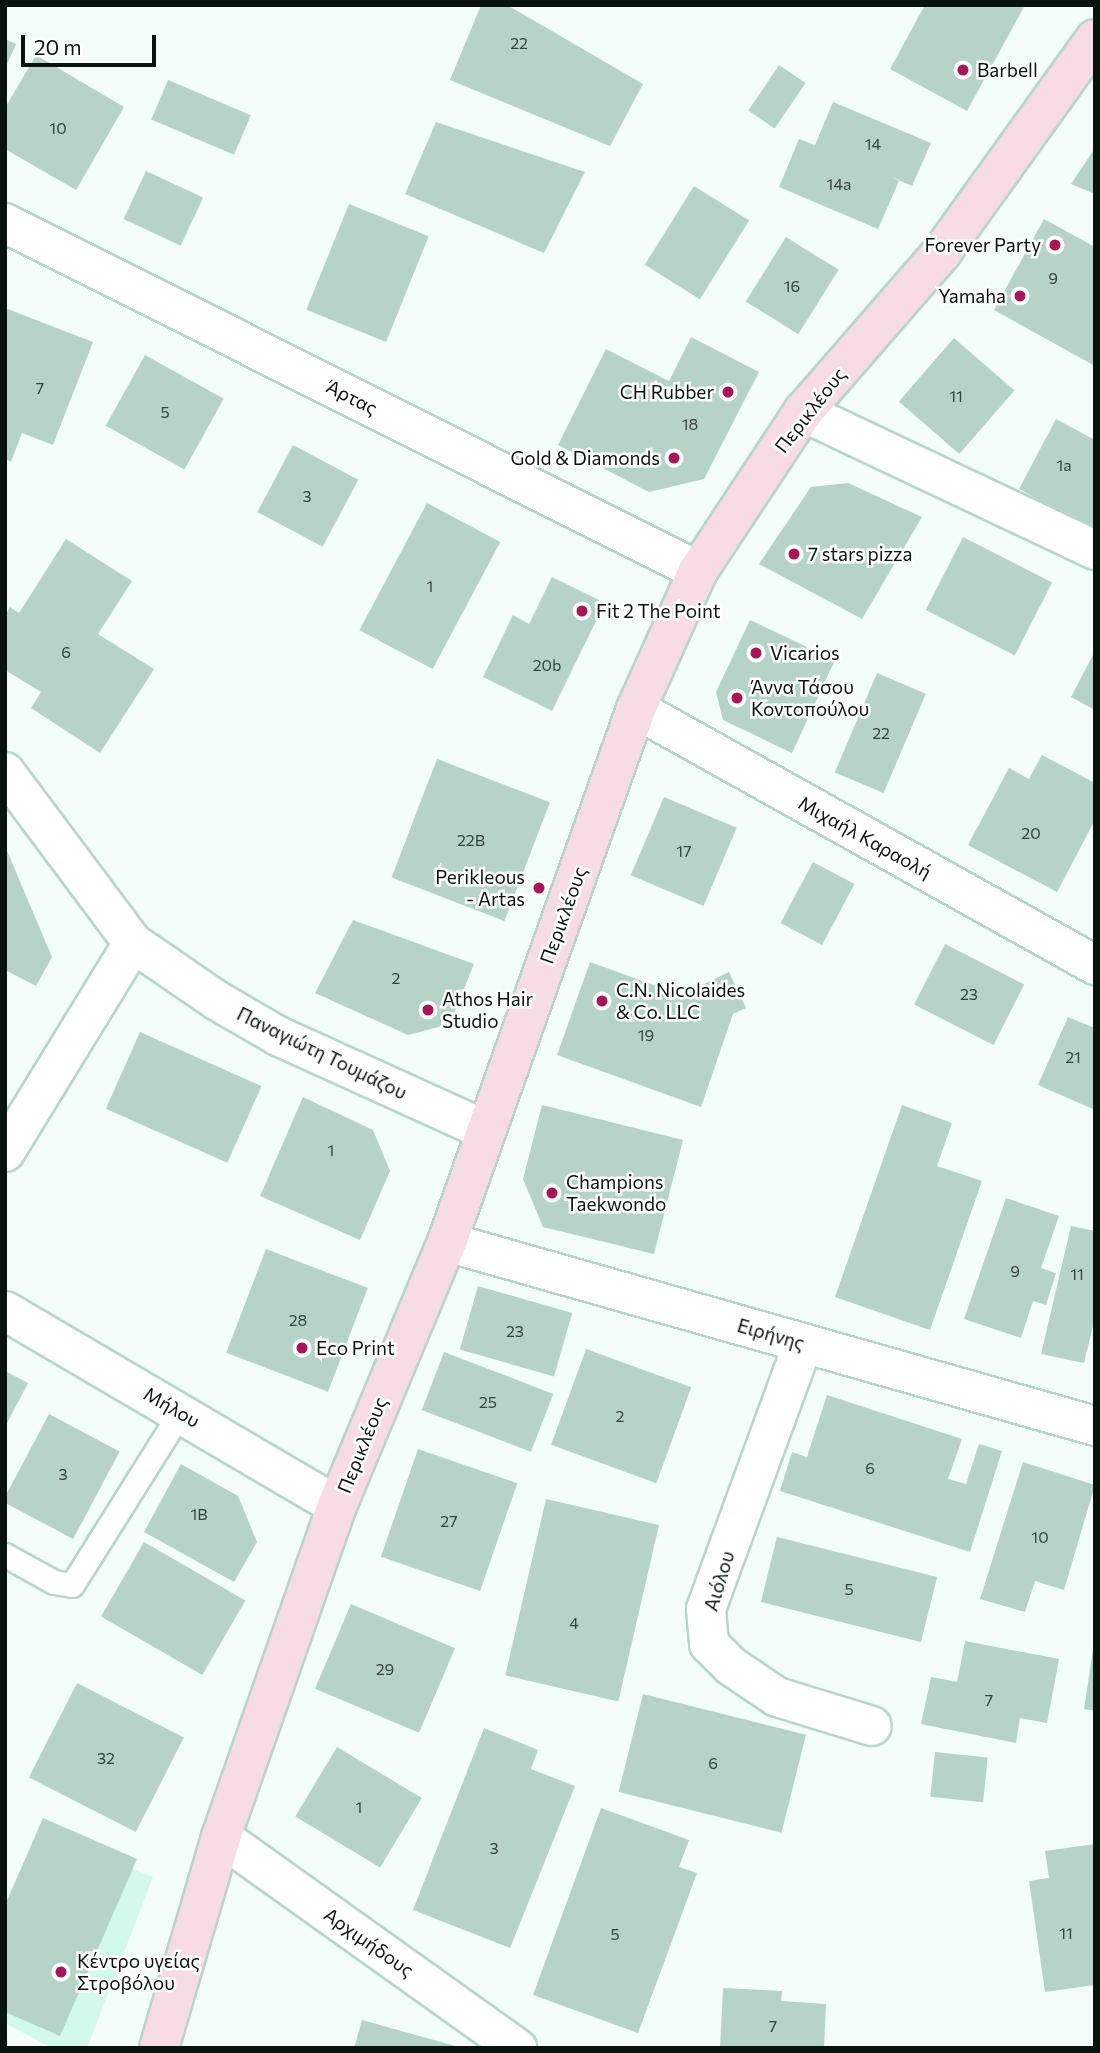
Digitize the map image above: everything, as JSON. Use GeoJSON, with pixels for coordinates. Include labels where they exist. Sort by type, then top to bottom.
{"type":"FeatureCollection","features":[{"type":"Feature","properties":{"kind":"main road","name":"Περικλέους"},"geometry":{"type":"LineString","coordinates":[[159,2048],[221,1837],[337,1506],[447,1242],[636,709],[698,571],[803,412],[942,252],[1095,39]]}},
{"type":"Feature","properties":{"kind":"street","name":"Άρτας"},"geometry":{"type":"LineString","coordinates":[[5,223],[698,571]]}},
{"type":"Feature","properties":{"kind":"street"},"geometry":{"type":"LineString","coordinates":[[803,412],[1095,550]]}},
{"type":"Feature","properties":{"kind":"street","name":"Μιχαήλ Καραολή"},"geometry":{"type":"LineString","coordinates":[[636,709],[1095,965]]}},
{"type":"Feature","properties":{"kind":"street","name":"Παναγιώτη Τουμάζου"},"geometry":{"type":"LineString","coordinates":[[5,772],[133,943],[216,1000],[278,1036],[485,1130]]}},
{"type":"Feature","properties":{"kind":"street"},"geometry":{"type":"LineString","coordinates":[[5,1152],[133,943]]}},
{"type":"Feature","properties":{"kind":"street","name":"Ειρήνης"},"geometry":{"type":"LineString","coordinates":[[447,1242],[1095,1426]]}},
{"type":"Feature","properties":{"kind":"street","name":"Μήλου"},"geometry":{"type":"LineString","coordinates":[[5,1311],[181,1411],[337,1506]]}},
{"type":"Feature","properties":{"kind":"street","name":"Αιόλου"},"geometry":{"type":"LineString","coordinates":[[803,1344],[706,1609],[709,1644],[731,1666],[778,1697],[873,1726]]}},
{"type":"Feature","properties":{"kind":"street","name":"Αρχιμήδους"},"geometry":{"type":"LineString","coordinates":[[221,1837],[517,2048]]}},
{"type":"Feature","properties":{"kind":"lane"},"geometry":{"type":"LineString","coordinates":[[5,1555],[54,1582],[72,1585],[181,1411]]}},
{"type":"Feature","properties":{"kind":"shaded area","name":"Κέντρο υγείας Στροβόλου"},"geometry":{"type":"Polygon","coordinates":[[[45,1836],[153,1877],[87,2048],[52,2048],[5,2023],[5,1920],[45,1836]]]}},
{"type":"Feature","properties":{"kind":"building"},"geometry":{"type":"Polygon","coordinates":[[[481,5],[507,5],[643,84],[610,146],[450,80],[481,5]]]}},
{"type":"Feature","properties":{"kind":"building"},"geometry":{"type":"Polygon","coordinates":[[[925,5],[1025,5],[967,111],[890,69],[925,5]]]}},
{"type":"Feature","properties":{"kind":"building"},"geometry":{"type":"Polygon","coordinates":[[[5,39],[16,44],[5,69],[5,39]]]}},
{"type":"Feature","properties":{"kind":"building"},"geometry":{"type":"Polygon","coordinates":[[[36,55],[124,107],[76,190],[5,149],[5,108],[36,55]]]}},
{"type":"Feature","properties":{"kind":"building"},"geometry":{"type":"Polygon","coordinates":[[[779,65],[806,83],[775,128],[748,111],[779,65]]]}},
{"type":"Feature","properties":{"kind":"building"},"geometry":{"type":"Polygon","coordinates":[[[168,80],[251,115],[234,155],[151,120],[168,80]]]}},
{"type":"Feature","properties":{"kind":"building"},"geometry":{"type":"Polygon","coordinates":[[[833,102],[931,143],[912,186],[892,177],[899,181],[878,229],[779,187],[799,139],[815,145],[833,102]]]}},
{"type":"Feature","properties":{"kind":"building"},"geometry":{"type":"Polygon","coordinates":[[[436,122],[585,172],[544,253],[405,194],[436,122]]]}},
{"type":"Feature","properties":{"kind":"building"},"geometry":{"type":"Polygon","coordinates":[[[1095,148],[1095,194],[1071,184],[1095,148]]]}},
{"type":"Feature","properties":{"kind":"building"},"geometry":{"type":"Polygon","coordinates":[[[146,171],[203,198],[181,246],[124,219],[146,171]]]}},
{"type":"Feature","properties":{"kind":"building"},"geometry":{"type":"Polygon","coordinates":[[[694,186],[749,220],[700,299],[645,265],[694,186]]]}},
{"type":"Feature","properties":{"kind":"building"},"geometry":{"type":"Polygon","coordinates":[[[349,204],[429,236],[386,342],[306,310],[349,204]]]}},
{"type":"Feature","properties":{"kind":"building"},"geometry":{"type":"Polygon","coordinates":[[[1044,219],[1095,247],[1095,366],[994,310],[1044,219]]]}},
{"type":"Feature","properties":{"kind":"building"},"geometry":{"type":"Polygon","coordinates":[[[786,237],[839,270],[798,334],[746,301],[786,237]]]}},
{"type":"Feature","properties":{"kind":"building"},"geometry":{"type":"Polygon","coordinates":[[[5,308],[93,342],[53,445],[22,433],[11,462],[5,459],[5,308]]]}},
{"type":"Feature","properties":{"kind":"building"},"geometry":{"type":"Polygon","coordinates":[[[691,337],[759,372],[704,479],[649,492],[558,445],[606,349],[669,381],[691,337]]]}},
{"type":"Feature","properties":{"kind":"building"},"geometry":{"type":"Polygon","coordinates":[[[954,338],[1014,390],[959,454],[899,401],[954,338]]]}},
{"type":"Feature","properties":{"kind":"building"},"geometry":{"type":"Polygon","coordinates":[[[145,355],[224,399],[184,469],[106,426],[145,355]]]}},
{"type":"Feature","properties":{"kind":"building"},"geometry":{"type":"Polygon","coordinates":[[[1056,419],[1095,440],[1095,530],[1019,489],[1056,419]]]}},
{"type":"Feature","properties":{"kind":"building"},"geometry":{"type":"Polygon","coordinates":[[[293,445],[358,480],[323,547],[257,512],[293,445]]]}},
{"type":"Feature","properties":{"kind":"building"},"geometry":{"type":"Polygon","coordinates":[[[848,483],[922,517],[862,619],[759,564],[811,487],[848,483]]]}},
{"type":"Feature","properties":{"kind":"building"},"geometry":{"type":"Polygon","coordinates":[[[427,503],[500,542],[433,669],[359,630],[427,503]]]}},
{"type":"Feature","properties":{"kind":"building"},"geometry":{"type":"Polygon","coordinates":[[[963,537],[1052,582],[1015,655],[926,610],[963,537]]]}},
{"type":"Feature","properties":{"kind":"building"},"geometry":{"type":"Polygon","coordinates":[[[66,539],[132,581],[98,634],[154,669],[100,753],[31,708],[41,692],[5,670],[5,616],[10,607],[19,613],[66,539]]]}},
{"type":"Feature","properties":{"kind":"building"},"geometry":{"type":"Polygon","coordinates":[[[552,577],[605,603],[552,711],[483,677],[513,615],[529,624],[552,577]]]}},
{"type":"Feature","properties":{"kind":"building"},"geometry":{"type":"Polygon","coordinates":[[[750,620],[835,660],[792,753],[723,720],[716,692],[750,620]]]}},
{"type":"Feature","properties":{"kind":"building"},"geometry":{"type":"Polygon","coordinates":[[[1095,651],[1095,710],[1071,697],[1095,651]]]}},
{"type":"Feature","properties":{"kind":"building"},"geometry":{"type":"Polygon","coordinates":[[[877,673],[926,694],[884,793],[835,772],[877,673]]]}},
{"type":"Feature","properties":{"kind":"building"},"geometry":{"type":"Polygon","coordinates":[[[1042,755],[1095,783],[1095,820],[1057,892],[968,845],[1009,768],[1029,779],[1042,755]]]}},
{"type":"Feature","properties":{"kind":"building"},"geometry":{"type":"Polygon","coordinates":[[[437,759],[550,802],[504,921],[391,878],[437,759]]]}},
{"type":"Feature","properties":{"kind":"building"},"geometry":{"type":"Polygon","coordinates":[[[664,797],[737,828],[704,906],[631,875],[664,797]]]}},
{"type":"Feature","properties":{"kind":"building"},"geometry":{"type":"Polygon","coordinates":[[[5,846],[52,957],[36,986],[5,970],[5,846]]]}},
{"type":"Feature","properties":{"kind":"building"},"geometry":{"type":"Polygon","coordinates":[[[813,862],[854,884],[822,945],[781,923],[813,862]]]}},
{"type":"Feature","properties":{"kind":"building"},"geometry":{"type":"Polygon","coordinates":[[[353,920],[474,964],[450,1024],[408,1035],[315,993],[353,920]]]}},
{"type":"Feature","properties":{"kind":"building"},"geometry":{"type":"Polygon","coordinates":[[[945,944],[1024,984],[993,1045],[914,1005],[945,944]]]}},
{"type":"Feature","properties":{"kind":"building"},"geometry":{"type":"Polygon","coordinates":[[[590,962],[681,995],[729,972],[746,1008],[733,1014],[701,1107],[557,1055],[590,962]]]}},
{"type":"Feature","properties":{"kind":"building"},"geometry":{"type":"Polygon","coordinates":[[[1068,1017],[1095,1028],[1095,1110],[1038,1085],[1068,1017]]]}},
{"type":"Feature","properties":{"kind":"building"},"geometry":{"type":"Polygon","coordinates":[[[140,1032],[262,1086],[227,1163],[106,1109],[140,1032]]]}},
{"type":"Feature","properties":{"kind":"building"},"geometry":{"type":"Polygon","coordinates":[[[303,1097],[373,1130],[390,1171],[360,1240],[260,1196],[303,1097]]]}},
{"type":"Feature","properties":{"kind":"building"},"geometry":{"type":"Polygon","coordinates":[[[542,1105],[683,1140],[654,1254],[543,1227],[523,1179],[542,1105]]]}},
{"type":"Feature","properties":{"kind":"building"},"geometry":{"type":"Polygon","coordinates":[[[902,1105],[952,1123],[937,1166],[982,1181],[930,1330],[835,1297],[902,1105]]]}},
{"type":"Feature","properties":{"kind":"building"},"geometry":{"type":"Polygon","coordinates":[[[1006,1198],[1059,1216],[1041,1268],[1056,1273],[1046,1305],[1033,1301],[1021,1338],[964,1319],[1006,1198]]]}},
{"type":"Feature","properties":{"kind":"building"},"geometry":{"type":"Polygon","coordinates":[[[1071,1226],[1095,1231],[1095,1318],[1084,1363],[1041,1354],[1071,1226]]]}},
{"type":"Feature","properties":{"kind":"building"},"geometry":{"type":"Polygon","coordinates":[[[266,1249],[368,1288],[328,1392],[226,1353],[266,1249]]]}},
{"type":"Feature","properties":{"kind":"building"},"geometry":{"type":"Polygon","coordinates":[[[478,1286],[572,1313],[554,1376],[460,1349],[478,1286]]]}},
{"type":"Feature","properties":{"kind":"building"},"geometry":{"type":"Polygon","coordinates":[[[586,1349],[691,1387],[656,1483],[551,1445],[586,1349]]]}},
{"type":"Feature","properties":{"kind":"building"},"geometry":{"type":"Polygon","coordinates":[[[444,1352],[553,1394],[531,1452],[422,1410],[444,1352]]]}},
{"type":"Feature","properties":{"kind":"building"},"geometry":{"type":"Polygon","coordinates":[[[5,1371],[28,1383],[5,1427],[5,1371]]]}},
{"type":"Feature","properties":{"kind":"building"},"geometry":{"type":"Polygon","coordinates":[[[827,1395],[962,1439],[948,1479],[966,1484],[979,1444],[1002,1451],[970,1552],[780,1491],[792,1452],[807,1457],[827,1395]]]}},
{"type":"Feature","properties":{"kind":"building"},"geometry":{"type":"Polygon","coordinates":[[[49,1414],[120,1452],[73,1539],[5,1503],[5,1497],[49,1414]]]}},
{"type":"Feature","properties":{"kind":"building"},"geometry":{"type":"Polygon","coordinates":[[[418,1449],[517,1483],[480,1591],[381,1557],[418,1449]]]}},
{"type":"Feature","properties":{"kind":"building"},"geometry":{"type":"Polygon","coordinates":[[[1023,1462],[1095,1485],[1064,1590],[1035,1581],[1025,1612],[980,1599],[1023,1462]]]}},
{"type":"Feature","properties":{"kind":"building"},"geometry":{"type":"Polygon","coordinates":[[[181,1464],[238,1496],[257,1542],[234,1582],[144,1532],[181,1464]]]}},
{"type":"Feature","properties":{"kind":"building"},"geometry":{"type":"Polygon","coordinates":[[[546,1499],[659,1525],[618,1701],[505,1675],[546,1499]]]}},
{"type":"Feature","properties":{"kind":"building"},"geometry":{"type":"Polygon","coordinates":[[[777,1537],[937,1577],[921,1642],[761,1602],[777,1537]]]}},
{"type":"Feature","properties":{"kind":"building"},"geometry":{"type":"Polygon","coordinates":[[[144,1542],[245,1600],[202,1675],[101,1616],[144,1542]]]}},
{"type":"Feature","properties":{"kind":"building"},"geometry":{"type":"Polygon","coordinates":[[[351,1604],[455,1648],[419,1733],[315,1689],[351,1604]]]}},
{"type":"Feature","properties":{"kind":"building"},"geometry":{"type":"Polygon","coordinates":[[[965,1641],[1059,1659],[1047,1723],[1020,1718],[1016,1743],[921,1724],[931,1677],[957,1682],[965,1641]]]}},
{"type":"Feature","properties":{"kind":"building"},"geometry":{"type":"Polygon","coordinates":[[[1095,1650],[1095,1711],[1084,1709],[1095,1650]]]}},
{"type":"Feature","properties":{"kind":"building"},"geometry":{"type":"Polygon","coordinates":[[[77,1683],[184,1737],[136,1832],[29,1777],[77,1683]]]}},
{"type":"Feature","properties":{"kind":"building"},"geometry":{"type":"Polygon","coordinates":[[[643,1694],[806,1735],[782,1833],[619,1792],[643,1694]]]}},
{"type":"Feature","properties":{"kind":"building"},"geometry":{"type":"Polygon","coordinates":[[[484,1728],[538,1750],[531,1769],[575,1786],[510,1948],[413,1910],[484,1728]]]}},
{"type":"Feature","properties":{"kind":"building"},"geometry":{"type":"Polygon","coordinates":[[[337,1747],[422,1798],[380,1867],[295,1816],[337,1747]]]}},
{"type":"Feature","properties":{"kind":"building"},"geometry":{"type":"Polygon","coordinates":[[[935,1752],[988,1758],[983,1802],[930,1797],[935,1752]]]}},
{"type":"Feature","properties":{"kind":"building"},"geometry":{"type":"Polygon","coordinates":[[[601,1808],[689,1840],[679,1867],[697,1873],[638,2033],[533,1995],[601,1808]]]}},
{"type":"Feature","properties":{"kind":"building","name":"Κέντρο υγείας Στροβόλου"},"geometry":{"type":"Polygon","coordinates":[[[43,1818],[137,1859],[60,2036],[5,2012],[5,1905],[43,1818]]]}},
{"type":"Feature","properties":{"kind":"building"},"geometry":{"type":"Polygon","coordinates":[[[1095,1844],[1095,1985],[1045,1992],[1029,1881],[1049,1878],[1045,1851],[1095,1844]]]}},
{"type":"Feature","properties":{"kind":"building"},"geometry":{"type":"Polygon","coordinates":[[[723,1988],[782,1991],[781,2001],[826,2004],[824,2048],[720,2048],[723,1988]]]}},
{"type":"Feature","properties":{"kind":"building"},"geometry":{"type":"Polygon","coordinates":[[[362,2020],[459,2047],[459,2048],[354,2048],[362,2020]]]}},
{"type":"Feature","properties":{"kind":"place","name":"Barbell"},"geometry":{"type":"Point","coordinates":[963,70]}},
{"type":"Feature","properties":{"kind":"place","name":"Forever Party"},"geometry":{"type":"Point","coordinates":[1055,245]}},
{"type":"Feature","properties":{"kind":"place","name":"Yamaha"},"geometry":{"type":"Point","coordinates":[1020,296]}},
{"type":"Feature","properties":{"kind":"place","name":"CH Rubber"},"geometry":{"type":"Point","coordinates":[728,392]}},
{"type":"Feature","properties":{"kind":"place","name":"Gold & Diamonds"},"geometry":{"type":"Point","coordinates":[674,458]}},
{"type":"Feature","properties":{"kind":"place","name":"7 stars pizza"},"geometry":{"type":"Point","coordinates":[794,554]}},
{"type":"Feature","properties":{"kind":"place","name":"Fit 2 The Point"},"geometry":{"type":"Point","coordinates":[582,611]}},
{"type":"Feature","properties":{"kind":"place","name":"Vicarios"},"geometry":{"type":"Point","coordinates":[756,653]}},
{"type":"Feature","properties":{"kind":"place","name":"Άννα Τάσου Κοντοπούλου"},"geometry":{"type":"Point","coordinates":[737,698]}},
{"type":"Feature","properties":{"kind":"place","name":"Perikleous - Artas"},"geometry":{"type":"Point","coordinates":[539,888]}},
{"type":"Feature","properties":{"kind":"place","name":"C.N. Nicolaides & Co. LLC"},"geometry":{"type":"Point","coordinates":[602,1001]}},
{"type":"Feature","properties":{"kind":"place","name":"Athos Hair Studio"},"geometry":{"type":"Point","coordinates":[428,1010]}},
{"type":"Feature","properties":{"kind":"place","name":"Champions Taekwondo"},"geometry":{"type":"Point","coordinates":[552,1193]}},
{"type":"Feature","properties":{"kind":"place","name":"Eco Print"},"geometry":{"type":"Point","coordinates":[302,1348]}},
{"type":"Feature","properties":{"kind":"place","name":"Κέντρο υγείας Στροβόλου"},"geometry":{"type":"Point","coordinates":[61,1972]}}]}
